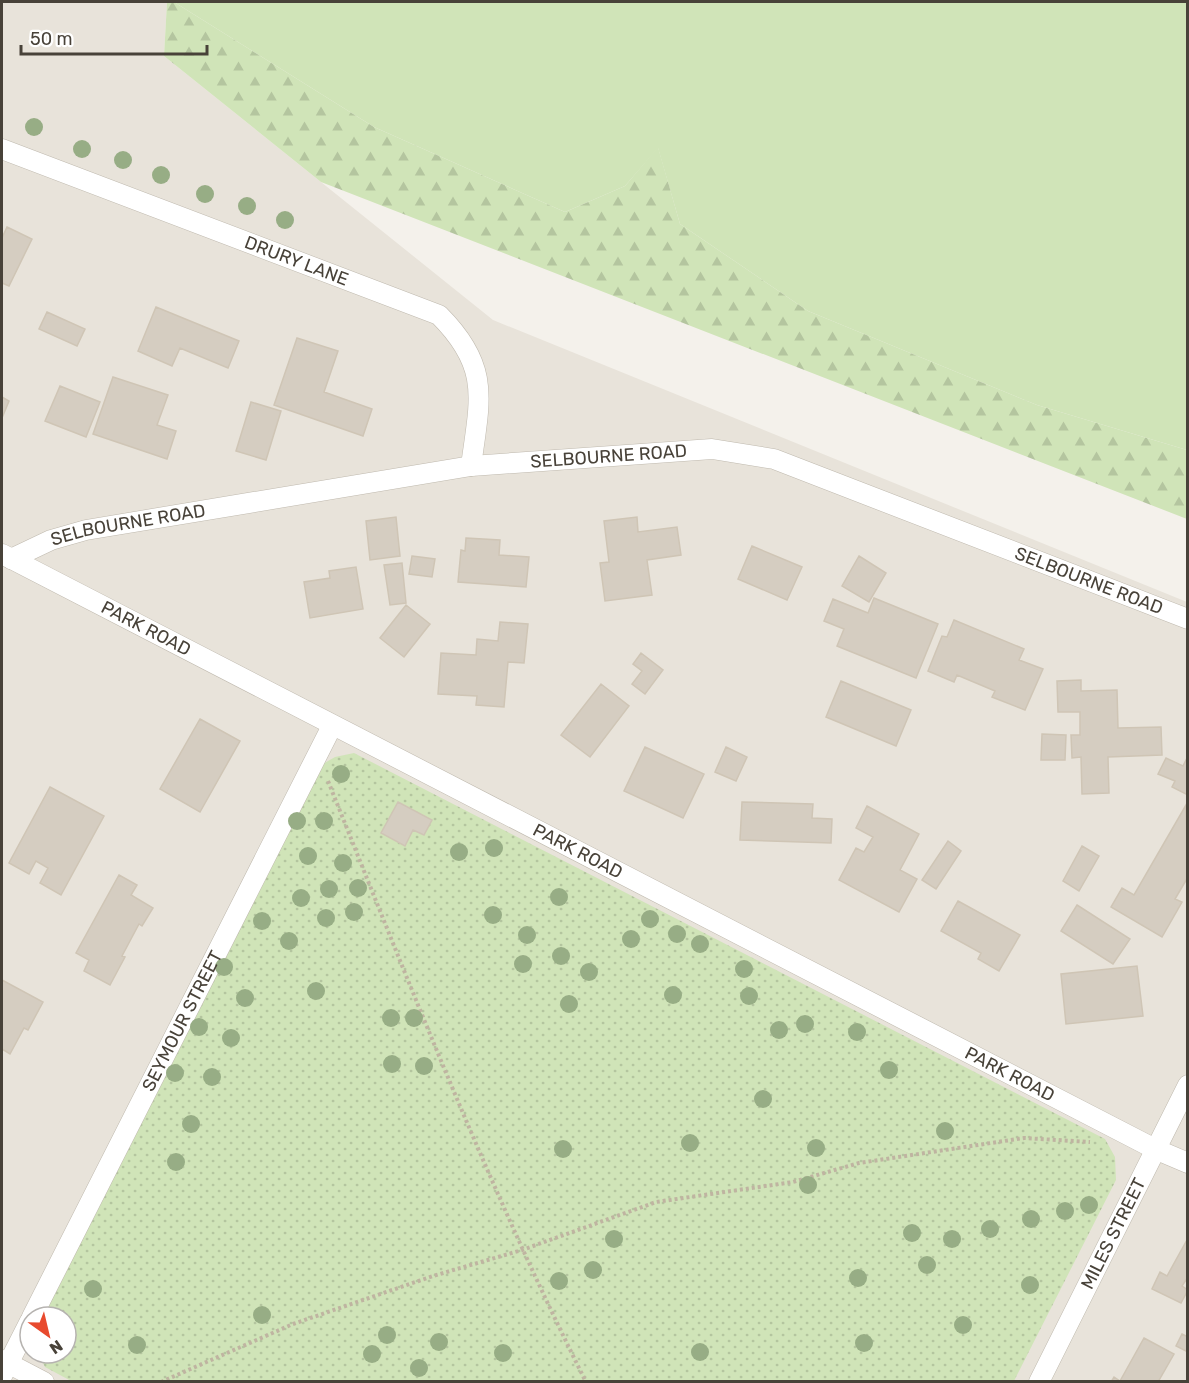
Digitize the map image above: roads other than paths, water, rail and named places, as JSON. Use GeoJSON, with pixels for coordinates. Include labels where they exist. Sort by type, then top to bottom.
{"type":"FeatureCollection","features":[{"type":"Feature","properties":{"kind":"street","name":"DRURY LANE"},"geometry":{"type":"LineString","coordinates":[[2,149],[439,315],[461,336],[473,361],[481,390],[471,466]]}},
{"type":"Feature","properties":{"kind":"street","name":"SELBOURNE ROAD"},"geometry":{"type":"LineString","coordinates":[[6,557],[86,530],[471,466],[712,450],[774,459],[1188,619]]}},
{"type":"Feature","properties":{"kind":"street","name":"PARK ROAD"},"geometry":{"type":"LineString","coordinates":[[6,557],[1155,1149],[1188,1163]]}},
{"type":"Feature","properties":{"kind":"street","name":"SEYMOUR STREET"},"geometry":{"type":"LineString","coordinates":[[38,1305],[332,726]]}},
{"type":"Feature","properties":{"kind":"street","name":"MILES STREET"},"geometry":{"type":"LineString","coordinates":[[1039,1382],[1188,1085]]}},
{"type":"Feature","properties":{"kind":"street"},"geometry":{"type":"LineString","coordinates":[[18,1342],[4,1367],[44,1382]]}}]}
